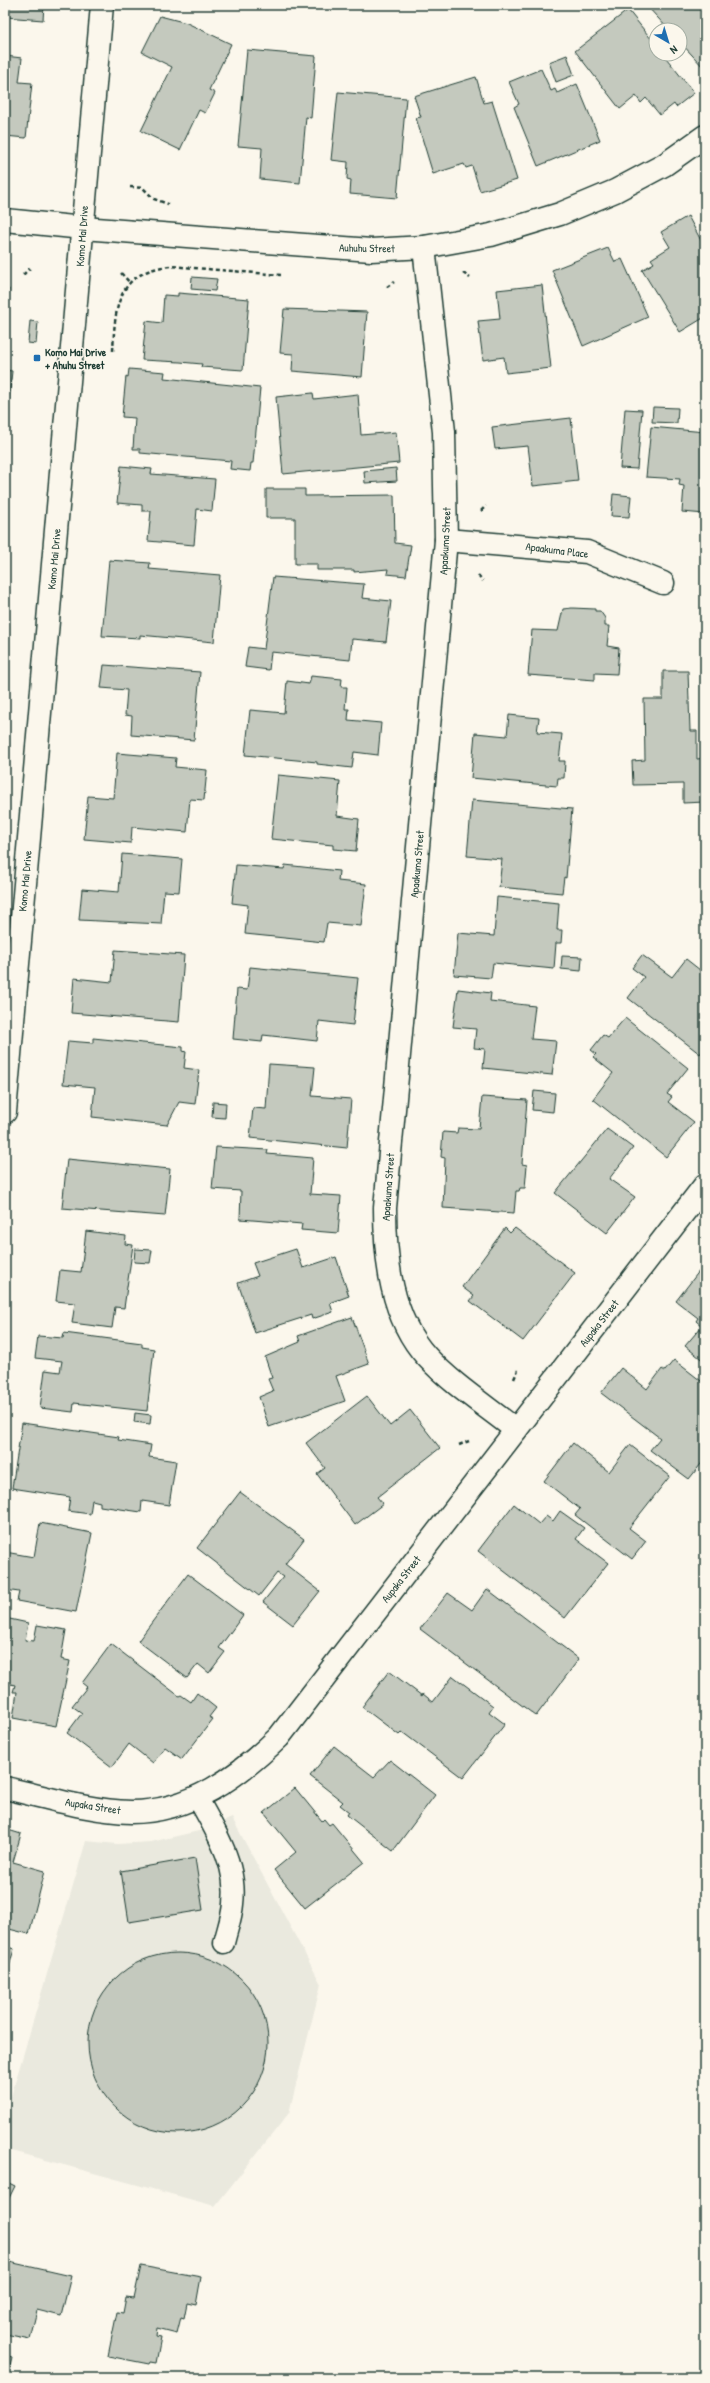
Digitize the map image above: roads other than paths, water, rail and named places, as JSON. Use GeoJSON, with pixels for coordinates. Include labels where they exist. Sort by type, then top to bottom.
{"type":"FeatureCollection","features":[{"type":"Feature","properties":{"kind":"street","name":"Komo Mai Drive"},"geometry":{"type":"LineString","coordinates":[[5,1112],[102,5]]}},
{"type":"Feature","properties":{"kind":"street","name":"Auhuhu Street"},"geometry":{"type":"LineString","coordinates":[[5,220],[83,228],[371,250],[424,248],[491,235],[560,214],[615,191],[664,165],[705,136]]}},
{"type":"Feature","properties":{"kind":"street","name":"Apaakuma Street"},"geometry":{"type":"LineString","coordinates":[[424,248],[444,432],[446,540],[386,1208],[385,1245],[391,1279],[401,1312],[414,1339],[426,1356],[444,1374],[516,1430]]}},
{"type":"Feature","properties":{"kind":"street","name":"Apaakuma Place"},"geometry":{"type":"LineString","coordinates":[[446,540],[587,552],[663,583]]}},
{"type":"Feature","properties":{"kind":"street","name":"Aupaka Street"},"geometry":{"type":"LineString","coordinates":[[5,1788],[105,1810],[132,1812],[166,1807],[197,1797],[222,1784],[250,1766],[279,1737],[705,1185]]}},
{"type":"Feature","properties":{"kind":"lane"},"geometry":{"type":"LineString","coordinates":[[197,1797],[222,1844],[230,1869],[233,1903],[224,1943]]}},
{"type":"Feature","properties":{"kind":"place","name":"Komo Mai Drive + Ahuhu Street"},"geometry":{"type":"Point","coordinates":[37,358]}}]}
